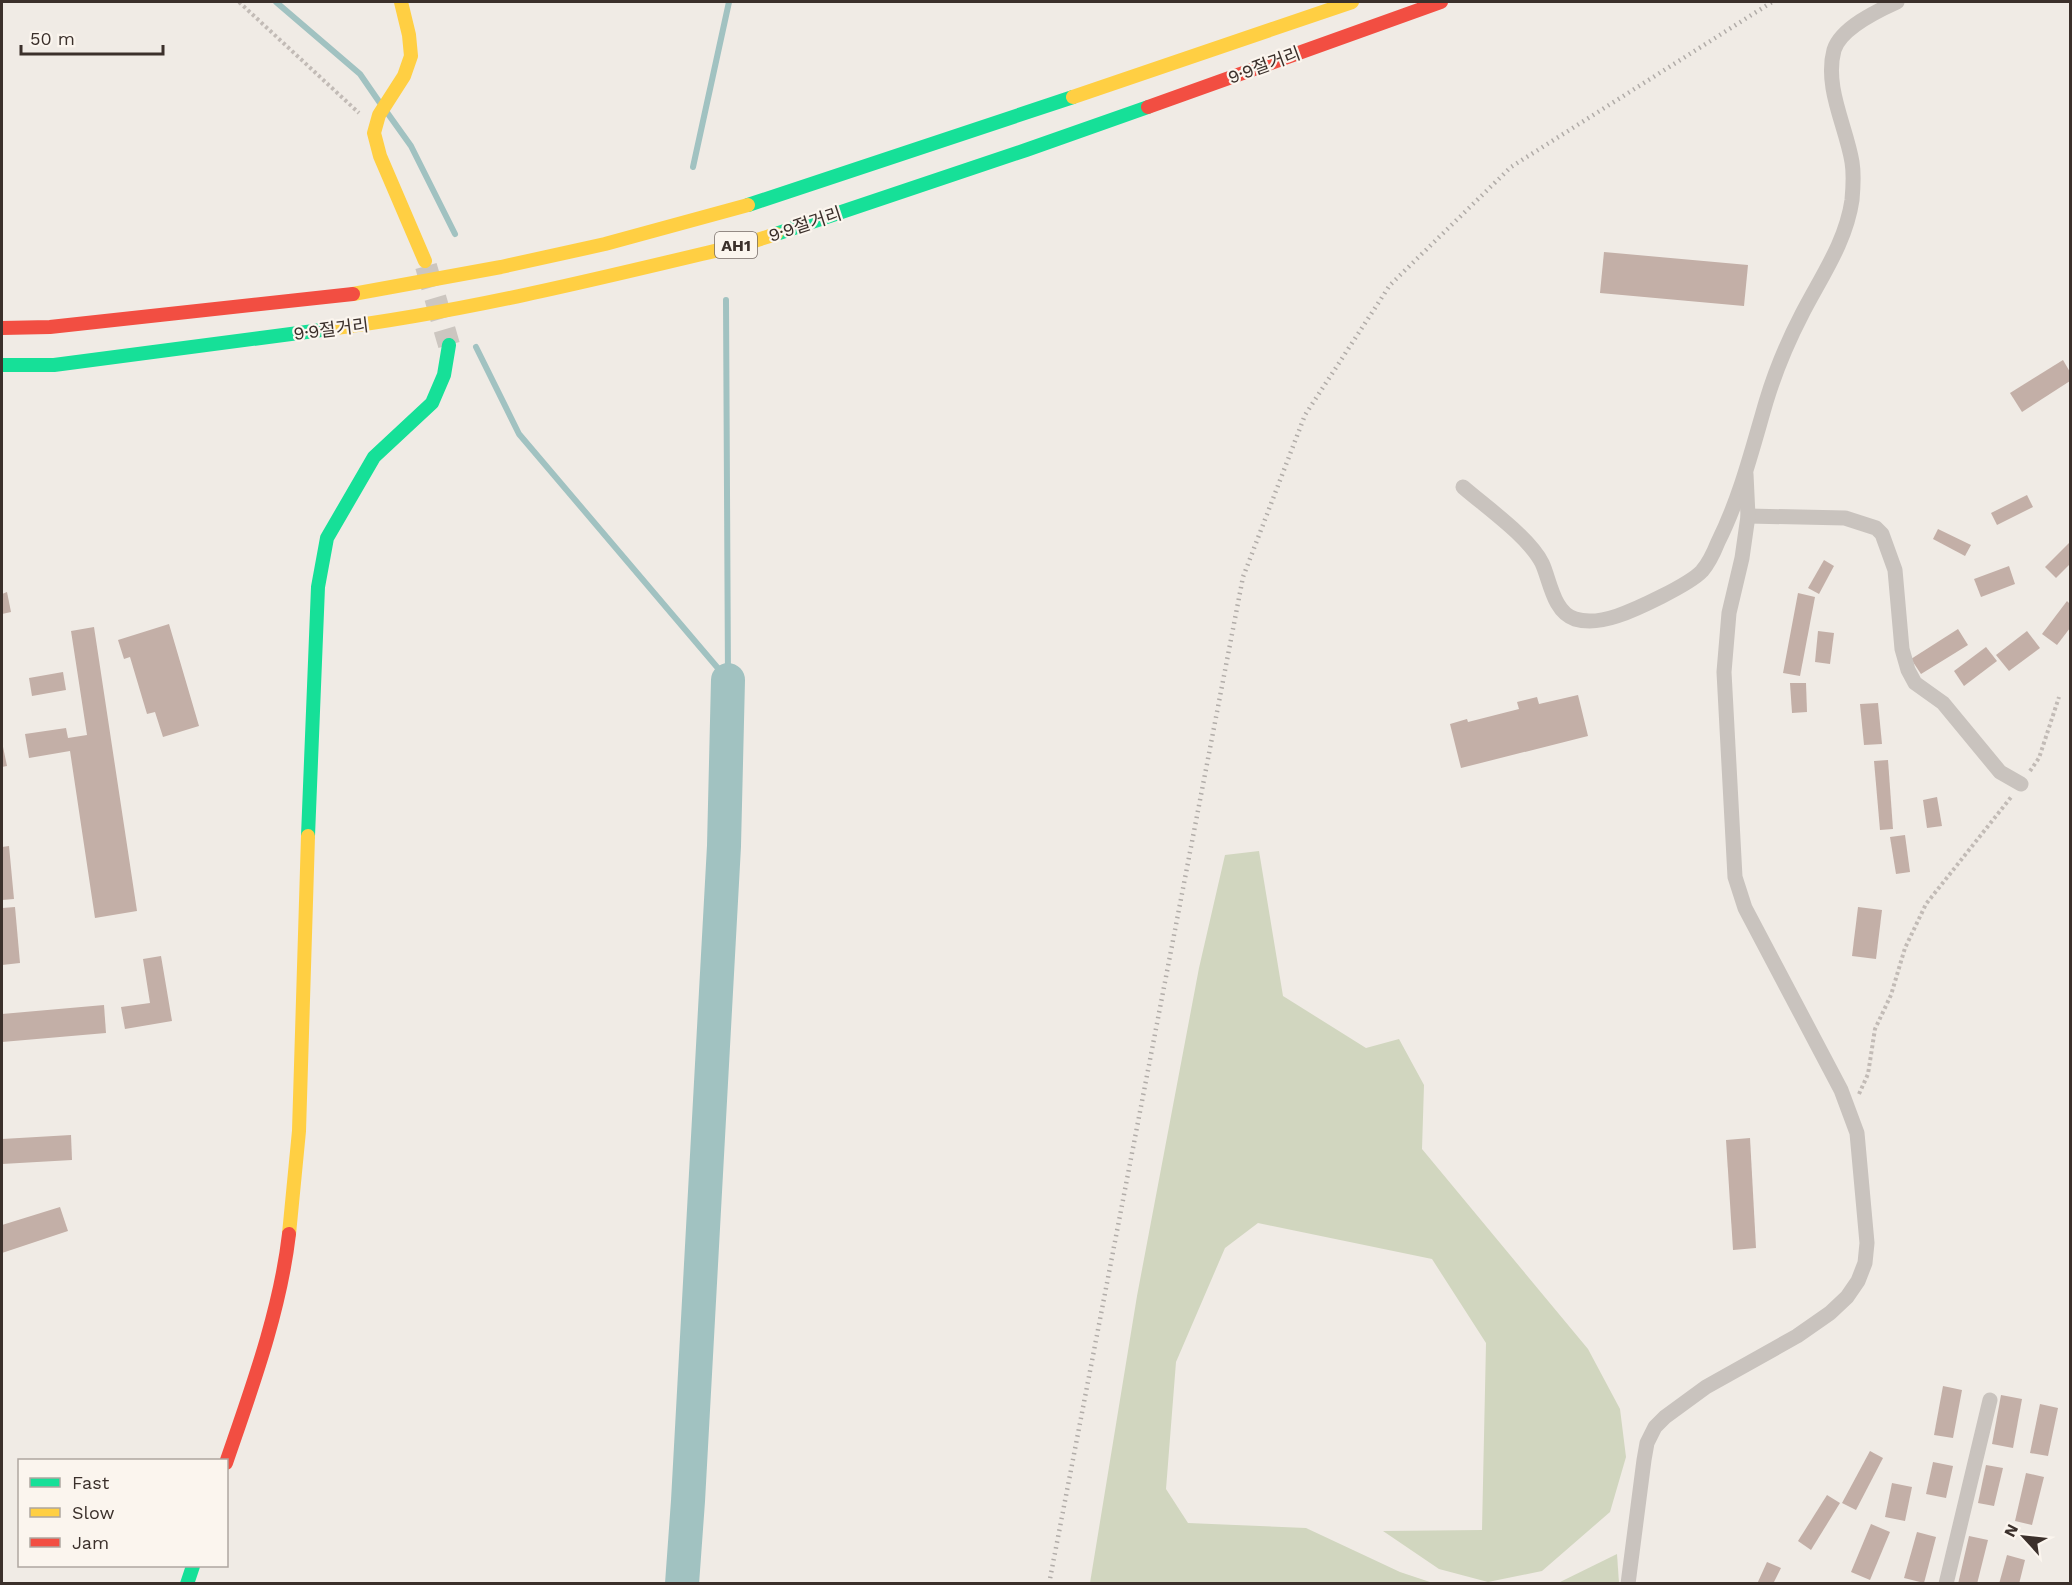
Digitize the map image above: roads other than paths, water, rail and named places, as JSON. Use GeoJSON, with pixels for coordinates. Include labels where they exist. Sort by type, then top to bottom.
{"type":"FeatureCollection","features":[{"type":"Feature","properties":{"kind":"main road"},"geometry":{"type":"LineString","coordinates":[[401,2],[411,57],[405,75],[380,112],[373,131],[379,154],[398,193],[425,261]]}},
{"type":"Feature","properties":{"kind":"main road","name":"9·9절거리"},"geometry":{"type":"LineString","coordinates":[[2,328],[50,327],[368,292],[501,267],[605,244],[741,207],[1352,2]]}},
{"type":"Feature","properties":{"kind":"main road","name":"9·9절거리"},"geometry":{"type":"LineString","coordinates":[[2,365],[54,365],[377,323],[512,299],[748,243],[1026,150],[1441,2]]}},
{"type":"Feature","properties":{"kind":"main road"},"geometry":{"type":"LineString","coordinates":[[227,1459],[252,1386],[285,1268],[294,1193],[299,1119],[318,587],[327,538],[374,457],[432,403],[444,375],[448,345]]}},
{"type":"Feature","properties":{"kind":"main road"},"geometry":{"type":"LineString","coordinates":[[187,1584],[193,1567]]}},
{"type":"Feature","properties":{"kind":"street"},"geometry":{"type":"LineString","coordinates":[[1463,487],[1532,548],[1542,564],[1555,599],[1565,613],[1575,619],[1594,621],[1618,616],[1688,582],[1701,572],[1711,558],[1729,520],[1746,474],[1767,399],[1785,351],[1846,227],[1852,198],[1853,164],[1834,92],[1832,63],[1835,47],[1844,33],[1897,2]]}},
{"type":"Feature","properties":{"kind":"street"},"geometry":{"type":"LineString","coordinates":[[1628,1584],[1644,1460],[1647,1443],[1655,1428],[1665,1417],[1706,1387],[1797,1336],[1830,1313],[1847,1297],[1858,1281],[1865,1263],[1867,1243],[1857,1133],[1841,1090],[1745,909],[1735,877],[1724,672],[1729,613],[1742,558],[1748,516],[1746,474]]}},
{"type":"Feature","properties":{"kind":"street"},"geometry":{"type":"LineString","coordinates":[[1748,516],[1845,518],[1876,528],[1882,534],[1895,570],[1902,649],[1908,670],[1915,683],[1943,703],[2000,772],[2021,784]]}},
{"type":"Feature","properties":{"kind":"street"},"geometry":{"type":"LineString","coordinates":[[1946,1584],[1990,1400]]}},
{"type":"Feature","properties":{"kind":"waterway"},"geometry":{"type":"LineString","coordinates":[[276,2],[360,74],[380,103]]}},
{"type":"Feature","properties":{"kind":"waterway"},"geometry":{"type":"LineString","coordinates":[[693,167],[729,2]]}},
{"type":"Feature","properties":{"kind":"waterway"},"geometry":{"type":"LineString","coordinates":[[386,111],[411,146],[455,234]]}},
{"type":"Feature","properties":{"kind":"waterway"},"geometry":{"type":"LineString","coordinates":[[726,300],[728,680]]}},
{"type":"Feature","properties":{"kind":"waterway"},"geometry":{"type":"LineString","coordinates":[[476,347],[519,434],[728,680]]}},
{"type":"Feature","properties":{"kind":"waterway"},"geometry":{"type":"LineString","coordinates":[[682,1584],[724,846],[728,680]]}},
{"type":"Feature","properties":{"kind":"tunnel"},"geometry":{"type":"LineString","coordinates":[[426,266],[449,345]]}},
{"type":"Feature","properties":{"kind":"railway"},"geometry":{"type":"LineString","coordinates":[[1049,1584],[1243,577],[1305,415],[1390,285],[1511,167],[1772,2]]}}]}
